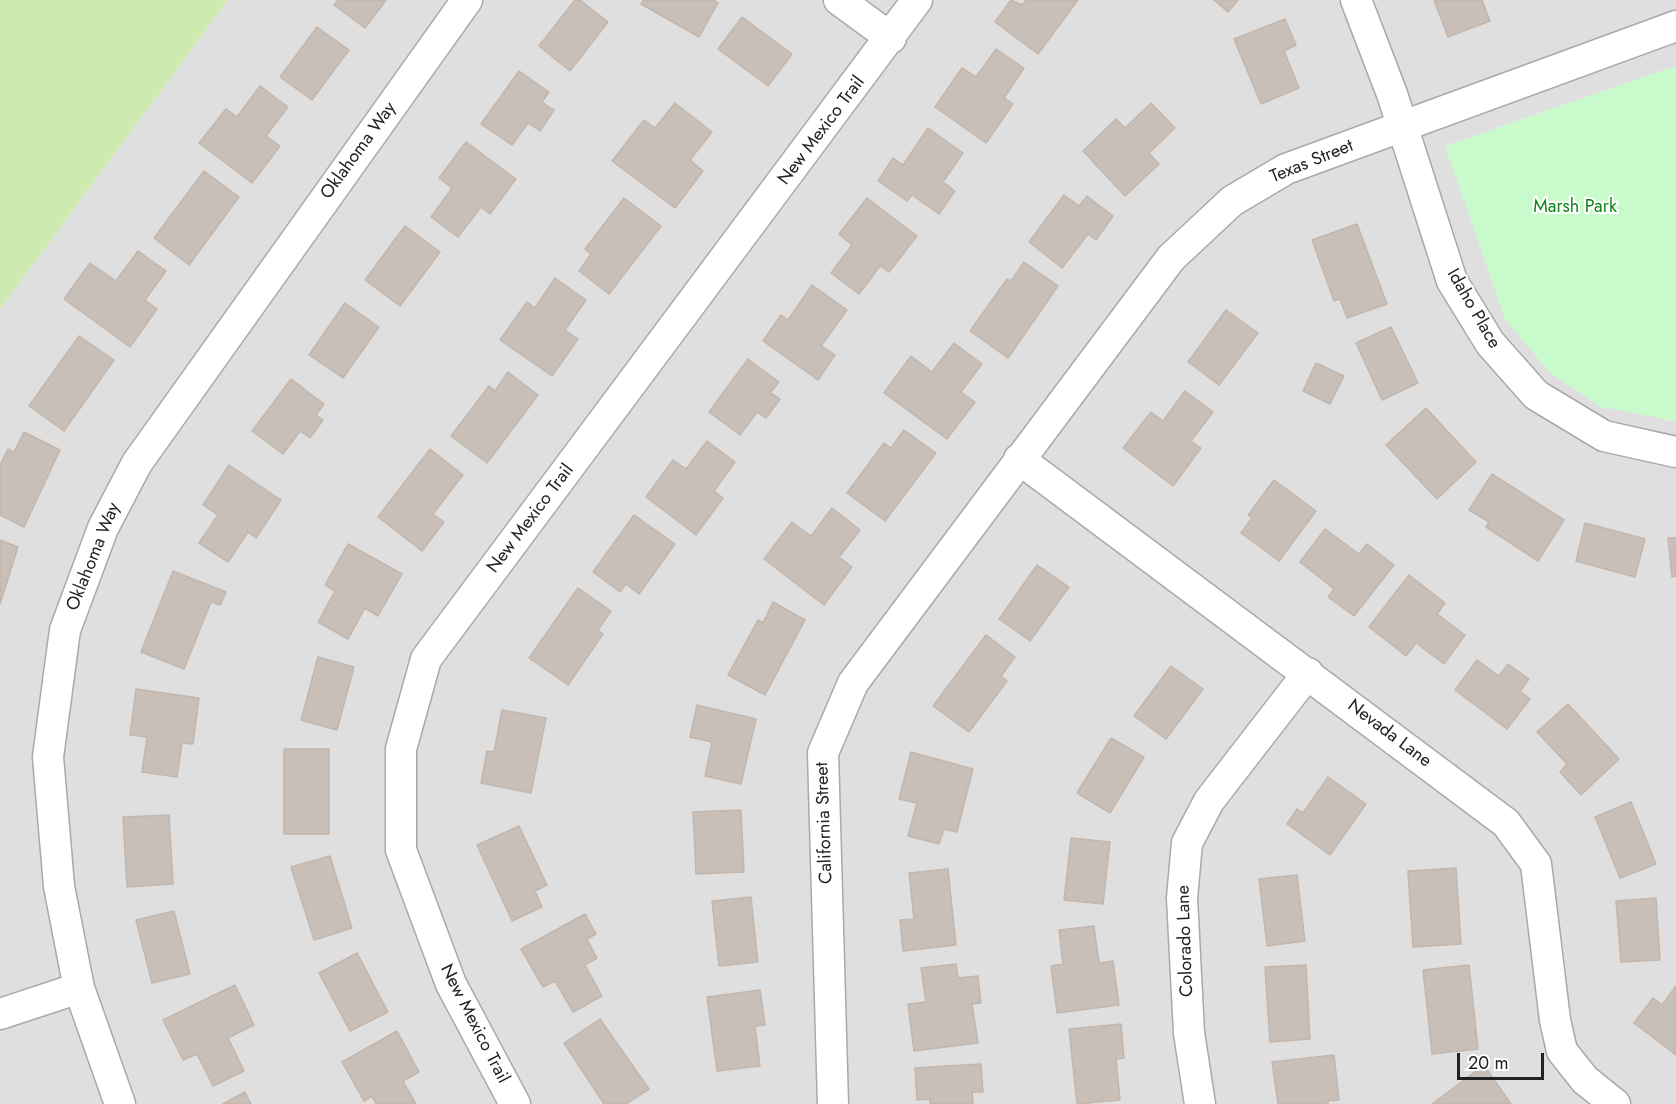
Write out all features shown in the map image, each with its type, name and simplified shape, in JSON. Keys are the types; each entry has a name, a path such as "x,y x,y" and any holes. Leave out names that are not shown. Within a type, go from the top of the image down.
{"street":[{"name":"Oklahoma Way","path":"120,1104 79,988 58,886 48,757 65,630 103,528 136,463 467,0"},
{"path":"839,0 891,38"},
{"name":"New Mexico Trail","path":"515,1104 451,984 402,850 400,749 426,659 891,38 917,0"},
{"name":"Idaho Place","path":"1356,0 1403,127 1452,280 1490,343 1536,395 1604,436 1676,452"},
{"name":"Texas Street","path":"1019,459 1171,258 1232,201 1286,168 1676,26"},
{"name":"Nevada Lane","path":"1019,459 1506,823 1536,864 1555,1020 1562,1051 1585,1080 1615,1104"},
{"name":"California Street","path":"833,1104 823,753 853,683 1019,459"},
{"name":"Colorado Lane","path":"1200,1104 1189,1033 1182,898 1187,843 1209,801 1308,673"},
{"path":"0,1014 79,988"}],"shaded area":[{"path":"228,0 1676,0 1676,66 1445,146 1664,420 1676,421 1676,1104 0,1104 0,309"}],"green space":[{"path":"0,0 228,0 0,309"},
{"name":"Marsh Park","path":"1676,66 1676,421 1601,407 1549,372 1505,319 1445,146"}],"building":[{"path":"338,0 386,0 365,28 334,5"},
{"path":"575,0 580,0 608,22 570,71 539,46"},
{"path":"644,0 713,0 718,3 699,37 641,4"},
{"path":"1011,0 1022,5 1026,0 1078,0 1038,54 995,22"},
{"path":"1214,0 1238,0 1228,12"},
{"path":"1434,0 1482,0 1490,21 1448,37"},
{"path":"742,17 792,54 768,86 718,49"},
{"path":"1285,19 1296,45 1284,51 1299,88 1261,104 1234,39"},
{"path":"317,27 349,50 312,100 280,77"},
{"path":"996,49 1024,68 1004,98 1013,104 986,143 935,107 962,68 976,77"},
{"path":"519,71 549,92 542,102 554,110 540,131 528,123 512,145 481,124"},
{"path":"260,86 288,107 266,136 280,146 252,183 199,143 226,109 237,117"},
{"path":"675,103 712,132 690,160 703,171 675,208 612,161 644,120 655,128"},
{"path":"1151,103 1175,128 1149,153 1159,164 1125,196 1083,151 1116,119 1125,128"},
{"path":"928,128 963,153 943,182 955,191 939,214 912,195 907,201 878,181 893,158 903,165"},
{"path":"466,142 516,179 490,214 481,207 458,237 431,217 452,188 439,178"},
{"path":"204,171 239,197 189,265 154,238"},
{"path":"1064,195 1079,206 1087,196 1113,216 1096,240 1088,234 1062,268 1029,242"},
{"path":"624,198 661,226 609,294 579,271 591,254 585,249"},
{"path":"867,198 917,236 889,272 880,266 859,294 831,273 852,245 839,234"},
{"path":"1357,224 1387,304 1347,318 1340,299 1334,301 1312,240"},
{"path":"405,226 440,252 400,306 365,280"},
{"path":"138,251 166,271 145,300 157,309 130,347 64,299 90,263 116,281"},
{"path":"1024,262 1058,286 1008,358 970,331 1007,279 1011,281"},
{"path":"555,278 586,300 565,330 578,339 552,376 500,340 527,302 535,308"},
{"path":"812,285 847,310 821,346 835,355 818,380 763,341 781,315 788,320"},
{"path":"345,303 379,327 343,378 309,355"},
{"path":"1226,310 1258,333 1219,385 1188,362"},
{"path":"1391,327 1418,383 1382,400 1356,343"},
{"path":"79,336 114,360 64,431 29,406"},
{"path":"954,343 982,364 961,392 975,402 947,439 884,393 911,356 932,372"},
{"path":"748,359 779,382 770,393 780,399 766,418 757,412 740,435 709,412"},
{"path":"1316,363 1344,376 1330,404 1303,391"},
{"path":"508,372 538,395 487,463 451,436 489,386 495,391"},
{"path":"291,379 324,404 316,415 323,420 310,438 300,431 283,454 252,431"},
{"path":"1185,391 1213,412 1191,441 1201,448 1173,486 1123,448 1151,412 1163,421"},
{"path":"1426,408 1476,462 1437,499 1386,445"},
{"path":"904,430 936,453 885,521 847,493 884,443 891,448"},
{"path":"24,432 60,450 24,527 0,515 0,465 8,449 14,452"},
{"path":"707,441 735,462 714,491 723,498 696,535 646,497 673,460 686,469"},
{"path":"430,449 463,475 433,514 444,522 422,551 378,517"},
{"path":"229,465 281,500 256,538 248,532 228,562 199,543 218,515 203,505"},
{"path":"1492,474 1564,520 1538,561 1486,527 1489,522 1469,510"},
{"path":"1274,480 1316,511 1279,561 1241,533 1252,518 1248,515"},
{"path":"832,508 860,530 839,557 852,567 824,605 764,559 792,522 811,536"},
{"path":"634,515 675,544 639,594 626,584 620,592 593,572"},
{"path":"1585,523 1645,539 1635,577 1576,561"},
{"path":"1325,529 1359,554 1367,544 1394,565 1354,616 1328,597 1334,589 1300,562"},
{"path":"1668,538 1676,538 1676,576 1672,577"},
{"path":"0,540 18,547 0,604"},
{"path":"348,544 402,574 378,616 365,608 348,639 318,622 335,591 325,585"},
{"path":"1037,565 1069,587 1030,641 999,619"},
{"path":"173,571 226,592 220,605 211,602 184,669 141,652"},
{"path":"1409,575 1445,603 1437,614 1465,635 1444,664 1416,643 1406,656 1369,627"},
{"path":"578,588 611,611 598,630 603,634 568,685 529,658"},
{"path":"773,602 805,620 765,695 728,675 758,620 763,623"},
{"path":"986,635 1015,657 1001,676 1007,681 969,732 933,706"},
{"path":"318,657 354,667 337,730 301,720"},
{"path":"1477,660 1499,676 1508,664 1529,679 1520,691 1530,699 1507,729 1455,690"},
{"path":"1171,666 1203,689 1166,739 1134,716"},
{"path":"136,689 199,698 193,744 182,743 177,777 142,772 147,737 130,735"},
{"path":"1568,704 1619,759 1581,795 1560,772 1567,764 1537,732"},
{"path":"697,705 756,719 741,784 705,776 712,742 690,737"},
{"path":"502,710 546,718 531,793 481,783 487,751 494,752"},
{"path":"1111,738 1144,757 1110,813 1077,793"},
{"path":"284,749 329,749 329,834 284,834"},
{"path":"911,752 973,769 957,832 944,829 939,844 908,836 917,803 899,799"},
{"path":"1328,777 1366,804 1330,855 1287,824 1297,809 1303,813"},
{"path":"1631,802 1656,864 1620,878 1595,817"},
{"path":"741,810 744,872 696,874 693,812"},
{"path":"169,815 173,884 127,887 123,817"},
{"path":"519,826 547,885 535,891 542,907 512,921 477,845"},
{"path":"1071,838 1110,842 1103,904 1064,900"},
{"path":"330,856 352,928 314,940 291,867"},
{"path":"1456,868 1461,944 1413,947 1408,871"},
{"path":"948,869 956,945 903,951 900,920 914,919 909,873"},
{"path":"1297,875 1305,941 1267,946 1259,879"},
{"path":"751,897 758,962 719,966 712,901"},
{"path":"1656,898 1660,960 1621,962 1616,901"},
{"path":"174,911 190,974 152,983 136,920"},
{"path":"585,914 596,934 587,939 597,958 585,965 602,996 573,1012 555,981 543,987 521,949"},
{"path":"1094,926 1099,963 1113,961 1119,1005 1057,1013 1051,966 1063,964 1059,930"},
{"path":"357,953 388,1012 350,1031 319,973"},
{"path":"956,964 958,978 978,976 981,1003 972,1004 978,1043 914,1051 908,1004 926,1002 921,968"},
{"path":"1306,965 1310,1039 1270,1042 1265,967"},
{"path":"1469,965 1478,1049 1432,1054 1423,970"},
{"path":"235,985 254,1025 228,1038 244,1071 213,1086 197,1054 183,1060 163,1020"},
{"path":"1676,986 1676,1055 1634,1023 1653,998 1662,1005"},
{"path":"760,990 765,1025 755,1026 760,1066 717,1071 707,997"},
{"path":"600,1019 649,1089 626,1104 604,1104 564,1043"},
{"path":"1121,1024 1124,1058 1116,1059 1120,1100 1077,1104 1069,1029"},
{"path":"397,1031 419,1072 403,1081 416,1104 376,1104 372,1096 364,1101 342,1062"},
{"path":"1334,1055 1339,1100 1328,1101 1328,1104 1278,1104 1272,1062"},
{"path":"981,1064 983,1092 972,1092 973,1104 930,1104 930,1099 917,1100 915,1068"},
{"path":"1484,1065 1511,1104 1432,1104"},
{"path":"245,1092 251,1104 223,1104"}]}
